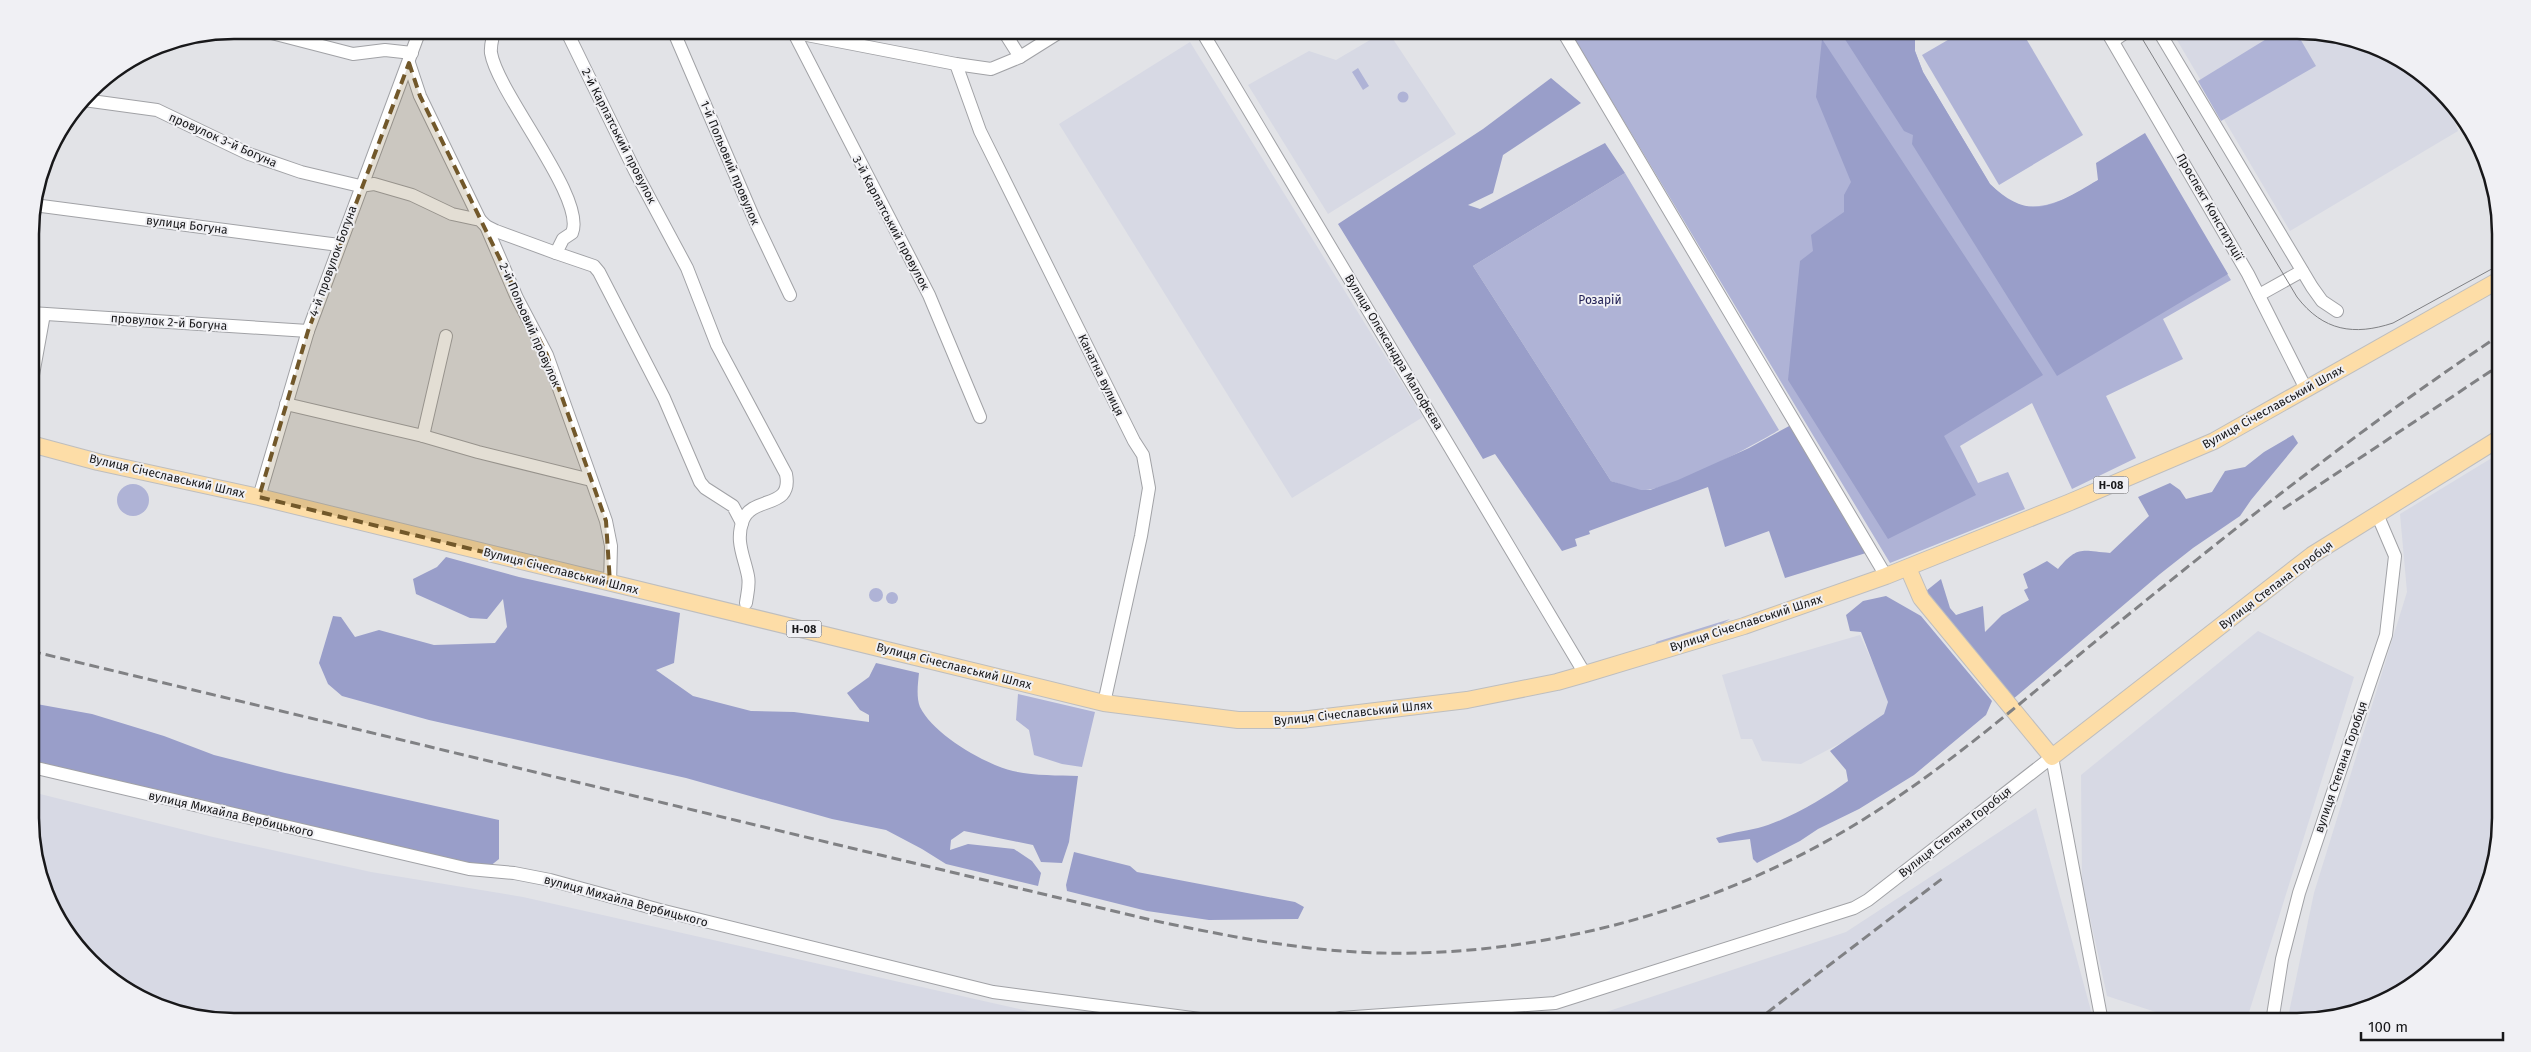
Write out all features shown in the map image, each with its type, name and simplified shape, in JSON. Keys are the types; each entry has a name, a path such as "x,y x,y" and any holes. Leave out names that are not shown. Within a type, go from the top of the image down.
{"main road":[{"name":"Вулиця Січеславський Шлях","path":"39,446 98,462 259,497 1104,703 1238,720 1301,720 1467,700 1585,674 1744,626 1908,568 2214,440 2492,284"},
{"name":"Вулиця Степана Горобця","path":"2052,757 2312,555 2492,443"},
{"path":"1908,568 1921,598 2052,757"}],"street":[{"path":"295,39 353,54 385,50 410,58"},
{"name":"4-й провулок Богуна","path":"259,497 308,331 360,186 417,39"},
{"path":"492,39 492,58 530,132 557,177 574,218 572,233 562,239 556,253"},
{"name":"2-й Карпатський провулок","path":"570,39 635,171 687,268 718,345 786,474 788,484 785,492 778,498 756,506 749,512 742,523"},
{"name":"1-й Польовий провулок","path":"677,39 754,221 790,295"},
{"name":"3-й Карпатський провулок","path":"803,39 805,55 930,295 980,417"},
{"path":"805,55 825,39 991,69 1020,57 1049,39"},
{"path":"1009,39 1020,57"},
{"name":"Вулиця Олександра Малофєєва","path":"1206,39 1585,674"},
{"path":"1567,39 1886,576"},
{"path":"2163,39 2302,271 2322,301 2337,312"},
{"name":"Проспект Конституції","path":"2113,41 2259,295 2306,389"},
{"name":"2-й Польовий провулок","path":"410,58 420,96 547,356 606,521 611,546 610,583"},
{"name":"Канатна вулиця","path":"956,64 980,131 1134,441 1143,455 1149,488 1141,536 1104,703"},
{"name":"провулок 3-й Богуна","path":"91,101 157,110 249,154 301,172 360,186 374,184 412,195 452,214 483,223 556,253 594,266 599,272 664,398 700,482 733,506 742,523"},
{"name":"вулиця Богуна","path":"40,206 339,245"},
{"path":"2259,295 2302,271"},
{"name":"провулок 2-й Богуна","path":"39,314 308,331"},
{"path":"39,342 44,314"},
{"path":"423,436 446,336"},
{"path":"286,404 423,436 478,452 591,480"},
{"name":"вулиця Степана Горобця","path":"2273,1013 2282,959 2299,893 2386,635 2395,556 2377,514"},
{"path":"742,523 739,545 748,578 746,603"},
{"path":"2052,757 2100,1013"},
{"name":"Вулиця Степана Горобця","path":"1412,1013 1555,1003 1597,992 1854,908 1868,900 2052,757"},
{"name":"вулиця Михайла Вербицького","path":"39,769 469,869 514,873 550,880 660,910 993,992 1154,1013"}],"highlighted area":[{"path":"409,63 420,96 547,355 606,521 610,583 259,497 308,331"}],"shaded area":[{"path":"1372,39 1393,39 1456,134 1328,214 1248,85 1309,51 1336,60"},
{"path":"1822,39 2043,375 1944,436 1976,495 1888,539 1788,380 1800,261 1813,251 1811,235 1844,212 1844,195 1851,182 1816,97"},
{"path":"1845,39 1915,39 1915,51 1923,72 1990,184 2018,204 2031,207 2044,206 2083,189 2098,180 2096,163 2145,133 2228,274 2057,376 1912,144 1913,135 1904,131"},
{"path":"2176,39 2310,39 2348,45 2384,59 2406,72 2426,87 2453,117 2458,131 2290,231"},
{"path":"1190,42 1423,417 1292,498 1059,124"},
{"path":"1551,78 1581,103 1503,155 1493,193 1468,205 1480,209 1605,143 1625,173 1473,266 1611,481 1641,490 1650,490 1678,480 1749,448 1791,425 1866,553 1785,578 1769,531 1725,547 1708,487 1589,531 1590,534 1575,539 1577,546 1562,551 1495,454 1483,459 1338,224 1483,129"},
{"path":"2293,435 2298,443 2240,516 2193,548 2160,574 2012,700 1928,600 1926,591 1941,579 1950,608 1956,615 1983,606 1985,632 2002,615 2029,600 2024,590 2028,588 2023,574 2047,561 2058,569 2071,556 2081,551 2110,553 2149,516 2138,497 2170,483 2180,490 2186,499 2212,492 2225,471 2245,467 2264,452"},
{"path":"2492,458 2492,831 2489,856 2482,881 2466,916 2444,947 2416,973 2384,993 2348,1007 2323,1012 2289,1013 2314,893 2407,592 2400,514"},
{"path":"446,557 519,577 680,613 674,663 656,670 693,696 751,711 794,712 869,722 869,715 860,710 847,693 869,677 876,663 919,673 918,694 920,707 936,727 960,746 988,762 1013,771 1037,775 1078,776 1069,842 1062,863 1041,862 1033,845 964,831 951,840 950,850 968,844 1014,849 1032,861 1041,873 1038,886 946,864 886,830 832,819 686,778 429,720 342,696 328,684 319,663 333,616 341,617 355,637 379,630 434,645 495,643 507,627 503,599 487,619 470,618 416,594 413,579 437,567"},
{"path":"1886,596 1921,616 1992,701 1986,715 1914,775 1859,809 1818,829 1800,841 1757,863 1753,859 1750,839 1719,843 1716,838 1769,825 1793,815 1848,781 1846,770 1830,751 1884,714 1888,702 1861,632 1850,631 1846,615 1863,601"},
{"path":"2258,631 2354,677 2249,1013 2159,1013 2107,996 2082,881 2081,775"},
{"path":"1860,635 1896,714 1801,764 1762,761 1752,739 1741,739 1722,675"},
{"path":"39,704 92,714 164,736 214,755 285,773 499,820 499,859 489,867 39,766"},
{"path":"39,794 213,837 371,872 523,897 1037,1013 221,1013 196,1010 171,1003 136,987 105,965 79,937 59,905 45,869 40,844"},
{"path":"2036,808 2092,1013 1603,1013 1846,932"},
{"path":"1074,852 1130,866 1137,872 1295,902 1304,907 1298,919 1209,920 1147,911 1067,891 1066,885"}],"green space":[{"path":"1574,39 1915,39 1915,51 1923,72 1990,184 2002,195 2010,201 2025,206 2040,206 2056,202 2089,186 2147,145 2231,280 2163,319 2183,359 2106,396 2136,458 2072,489 2032,403 1960,446 1978,483 2008,472 2025,509 1890,563"},
{"path":"1950,39 2026,39 2083,135 1999,185 1922,55"},
{"path":"2266,39 2300,39 2316,66 2221,121 2198,81"},
{"path":"1358,68 1369,86 1363,90 1352,72"},
{"path":"1403,91 1409,97 1403,103 1397,97"},
{"name":"Розарій","path":"1625,173 1779,430 1710,467 1669,484 1640,490 1611,481 1473,266"},
{"path":"133,484 139,485 144,489 148,494 148,506 144,511 139,515 133,516 127,515 122,511 118,506 117,500 118,494 122,489 127,485"},
{"path":"876,588 881,590 883,595 881,600 876,602 871,600 869,595 871,590"},
{"path":"890,592 894,592 898,598 894,604 890,604 886,600 886,596"},
{"path":"1730,619 1722,624 1657,644 1656,642"},
{"path":"1018,694 1095,712 1082,767 1062,764 1034,755 1029,730 1016,720"}],"tram line":[{"path":"2142,39 2297,297 2317,317 2340,328 2365,329 2379,327 2393,323 2492,269"}],"railway":[{"path":"39,653 1151,920 1208,932 1293,946 1351,952 1444,952 1508,946 1573,935 1636,919 1699,899 1759,875 1817,846 1872,814 1969,745 2092,644 2308,472 2403,402 2492,340"},
{"path":"2283,509 2492,370"},
{"path":"1767,1013 1943,878"}]}
